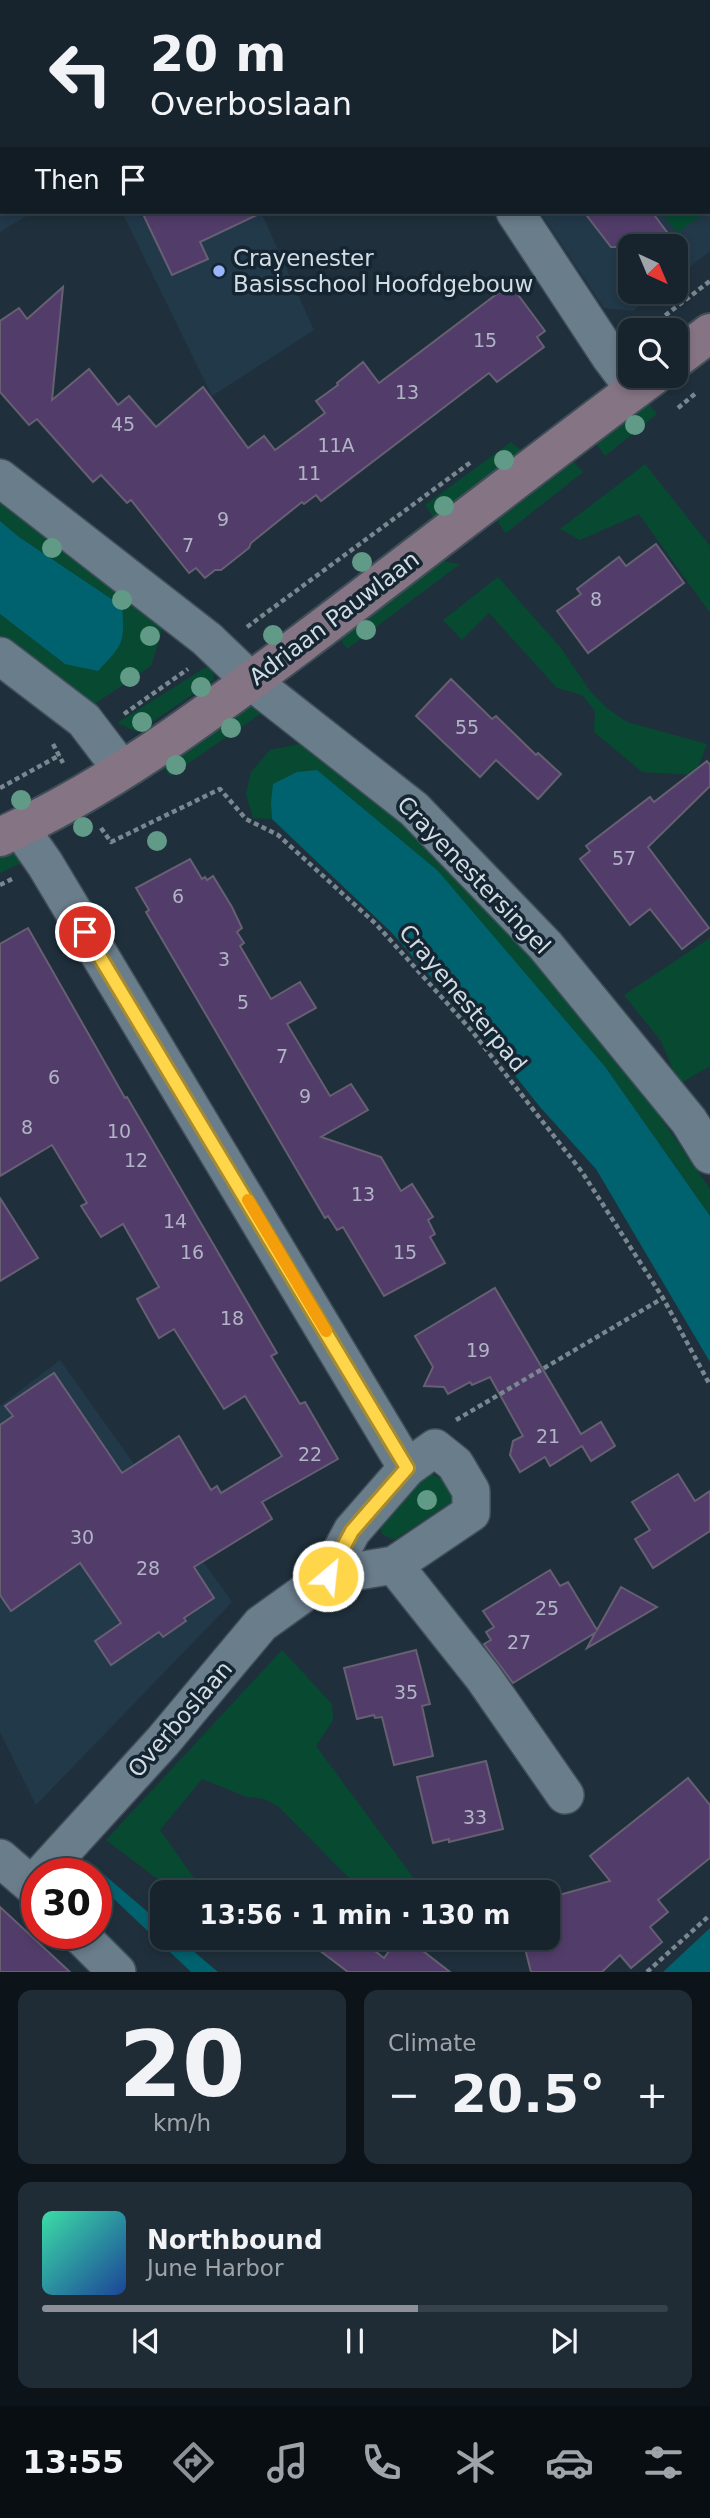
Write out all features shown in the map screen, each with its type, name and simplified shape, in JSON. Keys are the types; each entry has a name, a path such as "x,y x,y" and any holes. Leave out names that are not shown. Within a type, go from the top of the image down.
{"street":[{"path":"516,214 611,358 618,363"},
{"path":"688,350 710,333"},
{"name":"Adriaan Pauwlaan","path":"10,833 122,770 251,681 637,388"},
{"name":"Crayenestersingel","path":"0,478 217,648 251,681 414,809 545,945 689,1121 710,1155"},
{"path":"0,656 84,720 122,770"},
{"name":"Overboslaan","path":"10,833 45,864 236,1179 421,1458 455,1464 471,1492 471,1513 394,1565 328,1576 261,1624 163,1741 58,1858"},
{"name":"Overboslaan","path":"328,1576 352,1531 421,1458"},
{"path":"394,1565 483,1677 565,1795"},
{"path":"0,1858 21,1872"},
{"path":"94,1949 117,1972"}],"path":[{"path":"662,318 710,281"},
{"name":"Adriaan Pauwlaan","path":"0,789 94,735 478,457"},
{"name":"Crayenesterpad","path":"102,829 110,842 220,789 246,819 278,835 376,924 471,1030 582,1172 663,1298 710,1385"},
{"path":"421,1458 453,1422 663,1298"},
{"path":"648,1972 710,1915"}],"shaded area":[{"path":"0,214 30,214 0,232"},
{"name":"Crayenester Basisschool Hoofdgebouw","path":"123,214 262,214 314,330 212,396"},
{"path":"541,214 710,214 710,251 688,268 688,234 618,234 618,304 642,304 633,311 604,308"},
{"path":"60,1360 232,1602 36,1805 0,1732 0,1406"}],"green space":[{"path":"663,214 703,214 677,233"},
{"path":"648,403 657,414 605,456 595,442"},
{"path":"511,442 522,451 434,518 425,505"},
{"path":"573,461 583,472 506,533 497,521"},
{"path":"645,464 710,546 710,613 639,514 580,540 560,529"},
{"path":"0,497 164,624 151,666 93,705 75,695 0,637 0,614 65,664 122,606 19,537 0,521"},
{"path":"440,561 460,564 347,649 338,636"},
{"path":"498,577 561,648 590,691 608,709 627,722 707,744 695,775 642,772 594,732 595,711 582,695 557,688 489,613 462,640 443,620"},
{"path":"211,664 214,680 137,732 117,723"},
{"path":"251,703 266,710 170,776 161,764"},
{"path":"300,744 327,757 413,830 565,992 651,1104 710,1189 710,1216 606,1068 271,803 272,819 253,818 246,794 251,772 270,750"},
{"path":"9,851 26,854 30,859 0,873 0,856"},
{"path":"710,938 710,1066 679,1084 661,1041 624,995"},
{"path":"430,1473 447,1482 453,1501 394,1540 382,1534 380,1523"},
{"path":"282,1650 332,1704 333,1720 316,1746 415,1880 351,1880 279,1807 264,1799 247,1797 202,1779 160,1830 195,1880 159,1880 106,1840"}],"water":[{"path":"0,521 19,537 122,606 123,628 120,643 98,671 65,664 0,614"},
{"path":"317,770 438,871 606,1068 710,1216 710,1362 596,1169 391,932 272,819 273,784 297,772"},
{"path":"112,1881 150,1914 150,1933 112,1897"},
{"path":"710,1928 710,1972 663,1972"},
{"path":"168,1950 192,1950 218,1972 191,1972"}],"building":[{"path":"143,214 259,214 200,242 208,259 172,275"},
{"path":"586,214 653,214 668,234 618,234 618,247 611,247"},
{"path":"510,284 545,331 537,337 544,347 497,382 489,373 321,501 316,495 304,504 302,502 221,570 215,570 205,578 196,568 189,573 131,500 127,503 101,475 93,482 37,419 29,425 0,392 0,321 19,308 27,319 63,287 52,400 89,369 118,405 129,396 156,427 203,387 248,448 264,436 275,450 325,413 316,401 363,362 379,383"},
{"path":"656,544 684,583 588,653 557,611 581,594 577,589 619,557 626,566"},
{"path":"451,679 492,719 496,716 536,755 538,753 561,774 538,799 496,760 480,777 416,716"},
{"path":"707,761 710,765 710,786 648,847 709,928 682,949 650,909 630,925 580,859 590,851 586,846 650,797 654,802"},
{"path":"190,859 202,879 205,877 207,880 213,876 232,907 242,928 237,932 244,943 240,946 271,999 300,982 316,1008 287,1024 330,1096 351,1084 368,1110 321,1137 381,1157 401,1191 412,1184 433,1217 428,1220 435,1234 430,1237 445,1263 384,1296 343,1227 337,1230 328,1216 325,1218 146,912 149,910 136,888"},
{"path":"28,928 125,1098 127,1097 277,1353 271,1356 300,1404 305,1402 338,1459 262,1502 272,1519 194,1567 214,1598 184,1618 186,1621 163,1637 159,1632 111,1665 95,1641 121,1623 80,1563 11,1611 0,1595 0,1425 13,1416 5,1406 54,1373 122,1473 179,1436 211,1490 217,1486 221,1493 282,1456 245,1396 224,1409 174,1329 159,1338 137,1299 159,1287 123,1224 101,1237 81,1206 87,1203 52,1145 0,1176 0,944"},
{"path":"0,1198 38,1258 0,1281"},
{"path":"495,1288 581,1434 601,1422 615,1446 591,1461 582,1446 550,1466 545,1457 520,1472 510,1455 513,1441 523,1436 490,1377 472,1385 470,1382 448,1394 444,1387 424,1386 433,1367 415,1336"},
{"path":"678,1474 695,1501 710,1491 710,1531 653,1568 635,1539 650,1530 632,1502"},
{"path":"550,1570 560,1586 568,1582 597,1630 621,1587 657,1607 587,1648 595,1633 513,1683 484,1644 491,1640 486,1632 494,1627 483,1611"},
{"path":"416,1650 430,1704 422,1706 433,1756 394,1765 382,1717 375,1718 374,1715 357,1719 344,1668"},
{"path":"486,1761 503,1829 449,1842 449,1839 433,1843 417,1777"},
{"path":"688,1778 710,1805 710,1858 658,1900 668,1912 650,1927 662,1942 631,1968 620,1955 602,1972 531,1972 525,1950 560,1950 560,1895 610,1881 590,1856"},
{"path":"0,1907 21,1926 21,1949 45,1949 70,1972 0,1972"},
{"path":"319,1950 374,1950 384,1958 390,1950 422,1950 450,1972 348,1972"}],"slow traffic":[{"path":"248,1200 326,1331"}],"place":[{"name":"Crayenester Basisschool Hoofdgebouw","path":"219,271"}],"route":[{"path":"85,932 236,1179 407,1468 352,1531 328,1576"}]}
